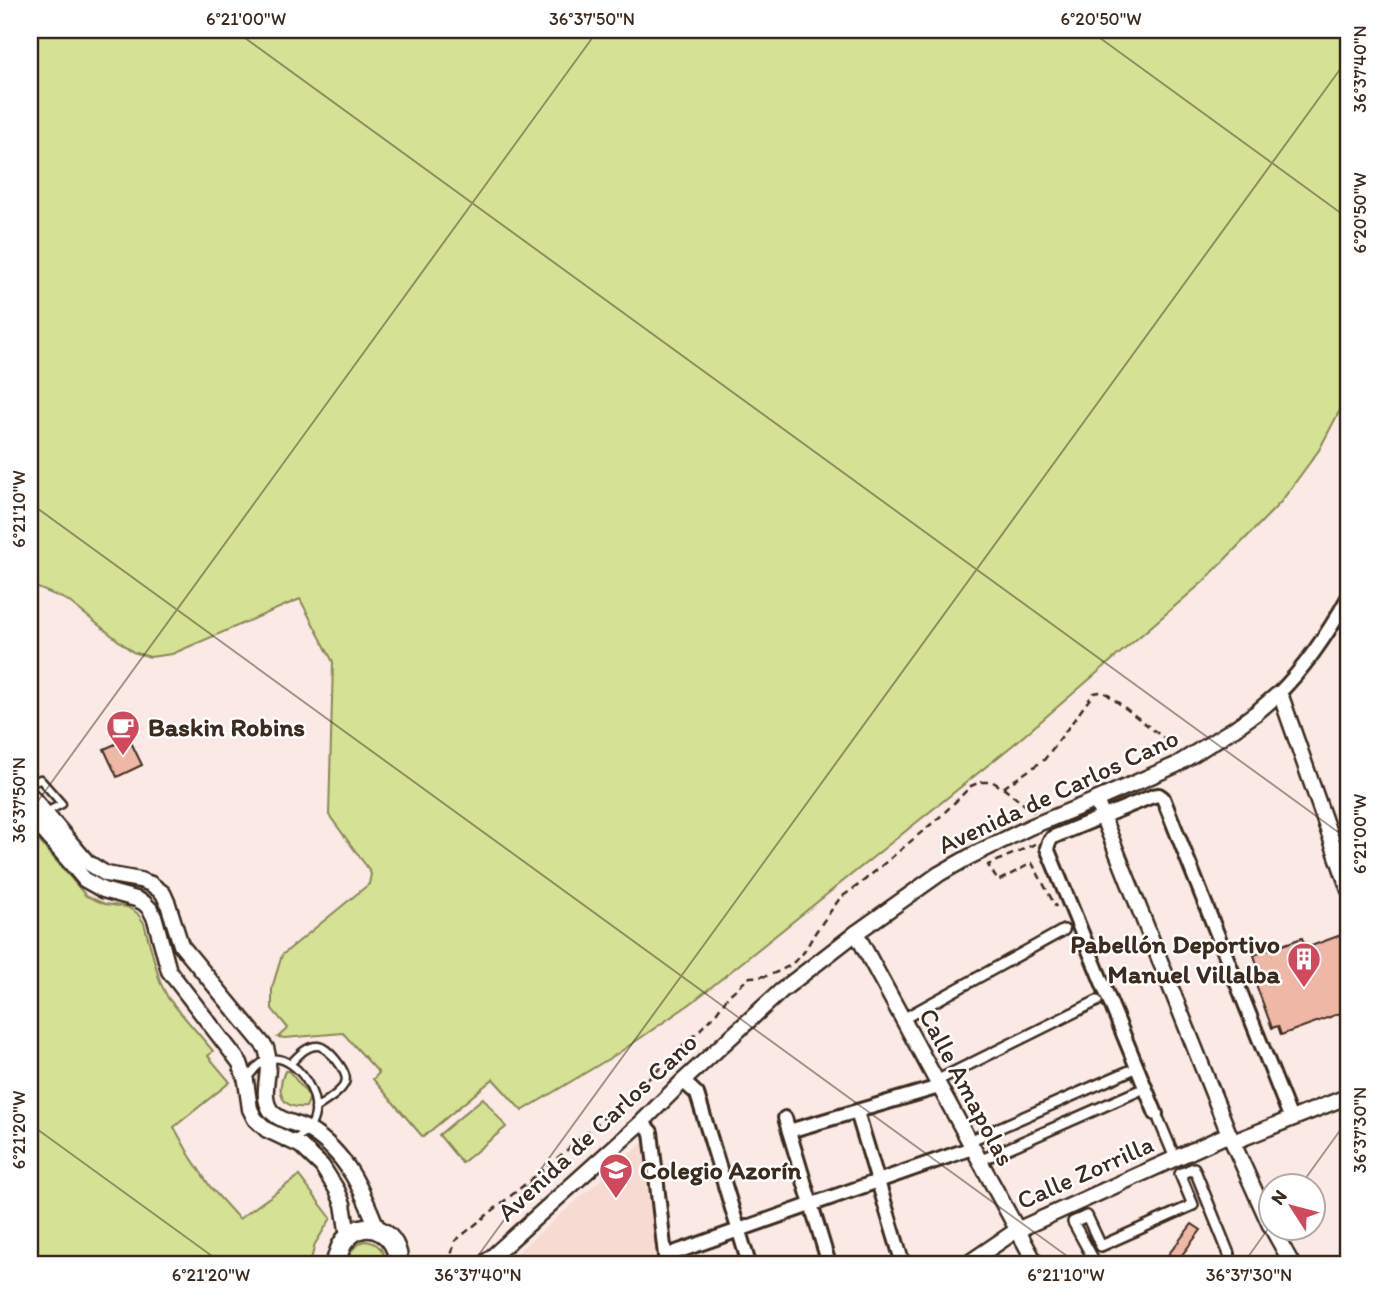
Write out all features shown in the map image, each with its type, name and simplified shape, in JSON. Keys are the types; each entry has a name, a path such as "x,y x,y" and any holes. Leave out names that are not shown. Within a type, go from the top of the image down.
{"main road":[{"path":"337,1262 339,1250 348,1236 362,1229 378,1230 391,1239 402,1261"}],"street":[{"name":"Avenida de Carlos Cano","path":"484,1264 642,1122 781,991 856,933 939,874 969,857 1030,827 1185,760 1256,713 1277,695 1309,660 1349,596"},
{"path":"1277,695 1282,699 1349,890"},
{"path":"30,795 35,814 85,880 103,890 136,899 150,909 169,971 240,1063 250,1109 255,1119 267,1130 301,1146 312,1155 329,1177 343,1204 348,1236"},
{"name":"Avenida de Carlos Cano","path":"1049,842 1053,837 1153,796 1159,795 1163,798 1291,1119"},
{"path":"1096,800 1231,1138 1256,1193"},
{"path":"35,814 97,870 140,880 163,893 181,945 266,1048 267,1102 272,1113 308,1129 344,1160 358,1183 378,1230"},
{"path":"1049,842 1047,848 1158,1117 1178,1157 1188,1170 1226,1263"},
{"path":"903,1020 1065,930"},
{"name":"Calle Amapolas","path":"856,933 1036,1264"},
{"path":"789,1131 857,1112 938,1084 1097,1001"},
{"path":"974,1150 1129,1071"},
{"path":"683,1081 697,1094 749,1264"},
{"path":"642,1122 651,1132 664,1261 738,1229 974,1150 1138,1091"},
{"name":"Calle Zorrilla","path":"967,1264 1017,1230 1178,1157 1349,1097"},
{"path":"857,1112 903,1264"},
{"path":"785,1118 829,1264"},
{"path":"1096,1264 1073,1222 1087,1216 1101,1246 1193,1205 1180,1174 1194,1168 1226,1263"},
{"path":"1069,1206 1102,1264"},
{"path":"1096,1253 1203,1206"},
{"path":"1280,1242 1292,1264"}],"lane":[{"path":"30,784 40,779 62,804 35,814"},
{"path":"290,1063 306,1049 316,1045 324,1048 343,1069 346,1076 344,1084 315,1109"},
{"path":"246,1081 257,1066 268,1059 290,1063 306,1081 314,1096 315,1117 308,1129 289,1141"}],"path":[{"path":"1003,788 1044,760 1094,693 1107,694 1169,742 1177,752"},
{"path":"446,1264 455,1241 566,1151 655,1073 714,1016 729,995 751,977 767,976 791,965 804,952 840,898 942,815 971,786 980,782 993,782 1038,815"},
{"path":"1049,842 1044,840 988,865 998,881 1032,863 1058,911 1065,930"}],"shaded area":[{"name":"Colegio Azorín","path":"644,1142 649,1143 661,1257 651,1264 504,1264"}],"green space":[{"path":"30,30 1349,30 1349,393 1319,450 1280,503 1203,582 1013,745 690,1004 620,1052 522,1111 493,1079 423,1137 373,1079 379,1073 343,1033 278,1037 288,1028 272,1009 272,988 282,955 369,884 371,874 329,815 333,662 300,599 172,654 150,657 133,652 67,600 30,583"},
{"path":"30,830 86,896 105,904 127,907 137,913 144,923 160,982 168,998 213,1051 208,1056 230,1082 174,1127 211,1188 239,1219 299,1176 331,1218 315,1244 310,1264 30,1264"},
{"path":"285,1071 289,1071 310,1097 306,1107 290,1105 282,1098 281,1086"},
{"path":"483,1098 506,1127 462,1163 439,1135"},
{"path":"365,1241 380,1248 384,1255 384,1264 351,1264 350,1256 353,1250"}],"building":[{"name":"Baskin Robins","path":"129,738 142,765 117,777 104,749"},
{"name":"Pabellón Deportivo Manuel Villalba","path":"1346,933 1349,943 1349,1010 1281,1035 1278,1026 1272,1028 1250,968 1257,965 1254,955 1302,938 1306,948"},
{"path":"1192,1224 1201,1230 1175,1264 1161,1264"}],"place":[{"name":"Baskin Robins","path":"123,757"},
{"name":"Pabellón Deportivo Manuel Villalba","path":"1304,989"},
{"name":"Colegio Azorín","path":"616,1200"}]}
